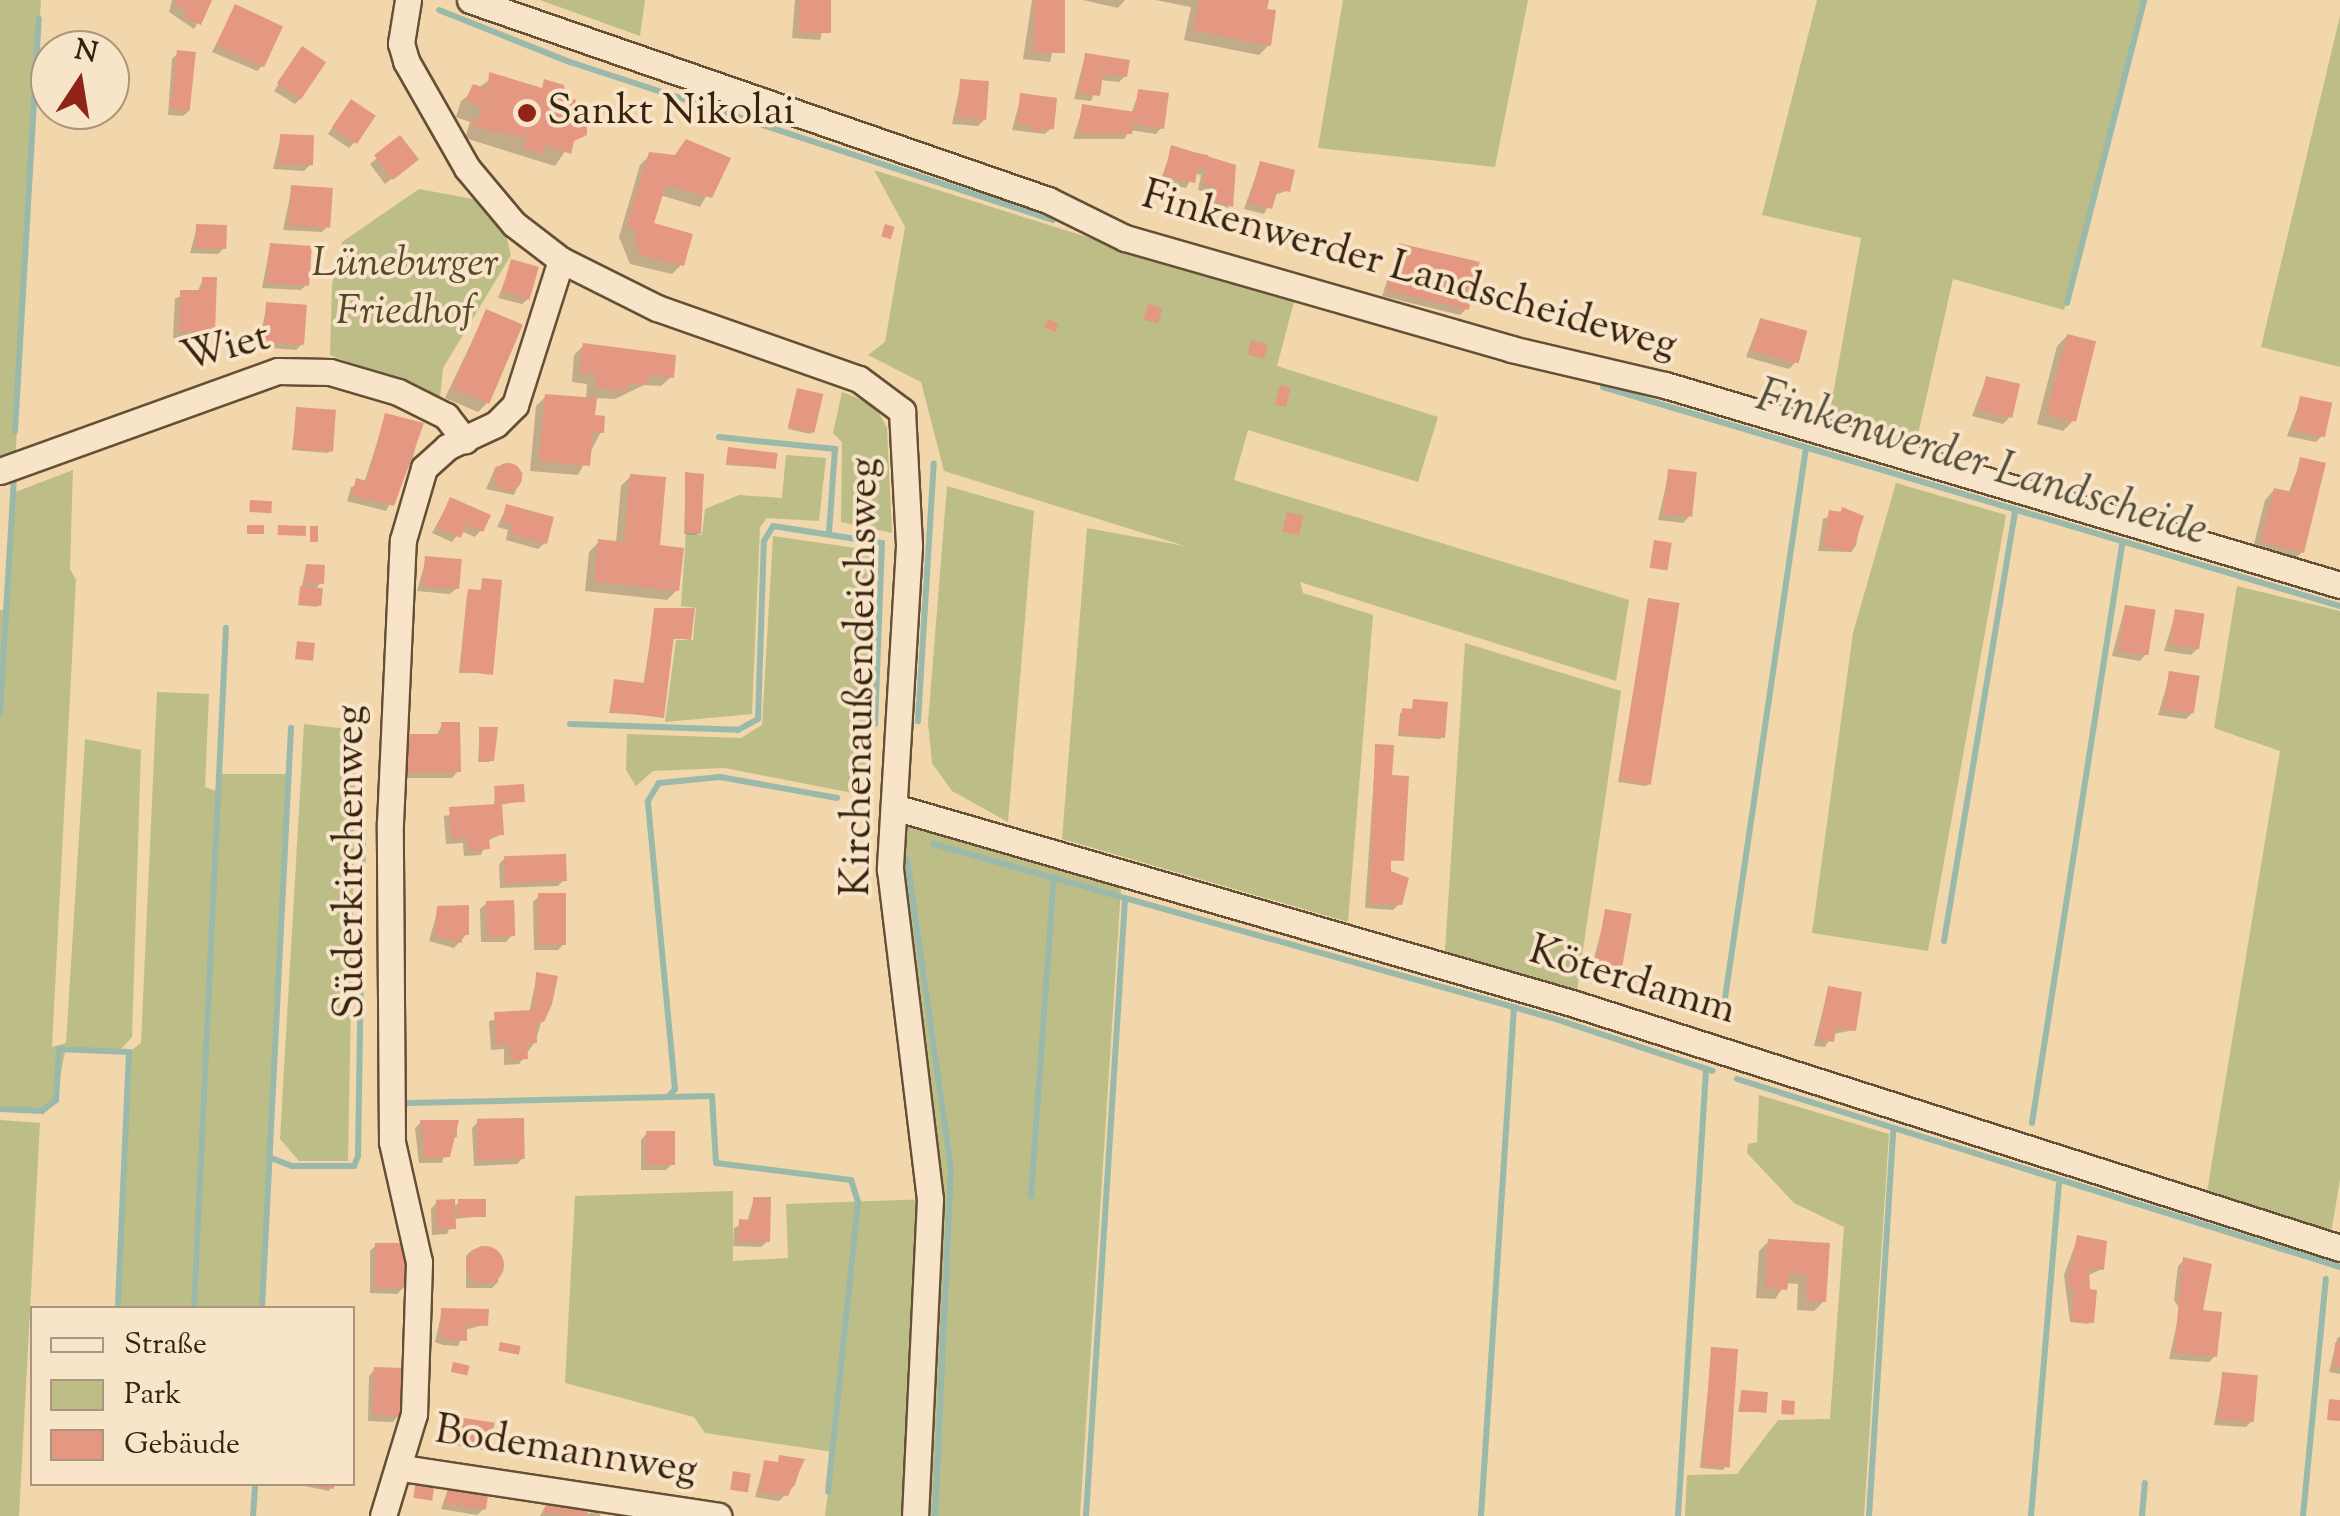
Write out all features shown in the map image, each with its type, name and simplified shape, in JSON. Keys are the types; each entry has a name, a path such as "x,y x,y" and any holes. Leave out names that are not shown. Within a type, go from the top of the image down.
{"street":[{"name":"Kirchenaußendeichsweg","path":"408,0 401,43 406,61 454,148 514,224 561,260 697,326 859,379 902,412 909,546 890,869 930,1199 915,1516"},
{"name":"Finkenwerder Landscheideweg","path":"470,0 1048,200 1126,238 1511,349 1666,385 2340,585"},
{"name":"Süderkirchenweg","path":"382,1516 402,1468 414,1414 419,1262 392,1142 393,662 402,540 414,489 432,458 496,424 514,405 561,260"},
{"name":"Wiet","path":"0,471 278,371 330,372 398,392 446,416 464,440"},
{"name":"Köterdamm","path":"894,807 1575,1004 2340,1248"},
{"name":"Bodemannweg","path":"402,1468 718,1516"}],"green space":[{"path":"0,0 41,0 39,30 30,30 30,130 34,130 15,464 0,471"},
{"path":"540,0 645,0 640,36"},
{"path":"1343,0 1528,0 1495,167 1318,148"},
{"path":"1817,0 2144,0 2064,310 1953,279 1916,443 1829,417 1861,238 1762,215"},
{"path":"2340,16 2340,367 2261,347"},
{"path":"874,170 1294,302 1277,366 1438,417 1418,482 1248,430 1234,480 1629,600 1616,681 1300,582 1303,593 1373,615 1348,922 1062,839 1087,528 1185,546 944,471 921,382 868,355 885,342 905,227"},
{"name":"Lüneburger Friedhof","path":"419,189 473,199 504,228 511,255 443,368 440,399 330,355 332,284 342,242"},
{"path":"842,392 875,405 887,428 892,533 841,522 842,442 833,433"},
{"path":"786,455 826,458 819,521 767,518 760,527 752,714 665,722 676,640 693,640 696,608 681,606 686,533 702,535 705,509 739,495 782,498"},
{"path":"73,470 70,569 76,580 52,1047 66,1043 85,739 141,750 132,1037 119,1051 66,1046 56,1100 42,1111 0,1109 0,610 7,610 13,493"},
{"path":"1896,483 2006,515 1928,951 1812,933 1853,633"},
{"path":"947,486 1034,511 1008,822 952,791 932,763 928,723"},
{"path":"773,536 876,551 868,796 725,768 653,771 636,786 626,770 627,734 741,738 762,725"},
{"path":"2237,586 2340,611 2340,1180 2331,1233 2206,1198 2280,751 2214,728"},
{"path":"1465,643 1621,691 1575,1004 1444,966"},
{"path":"157,692 209,694 205,787 219,792 220,774 289,774 262,1306 118,1306 129,1052 141,1043"},
{"path":"304,724 356,730 348,1161 299,1161 280,1139"},
{"path":"894,807 1122,873 1080,1516 825,1516 833,1452 705,1433 694,1417 565,1383 575,1196 733,1191 733,1261 788,1258 786,1204 930,1199"},
{"path":"1759,1095 1889,1134 1864,1516 1685,1516 1687,1475 1737,1474 1778,1420 1830,1419 1844,1227 1794,1203 1747,1153 1748,1144 1757,1142"},
{"path":"0,1120 40,1123 19,1516 0,1516"}],"building":[{"path":"176,0 212,0 201,25 184,17 187,10 174,5"},
{"path":"799,0 831,0 831,33 799,33"},
{"path":"1034,0 1065,0 1065,53 1034,53"},
{"path":"1199,0 1269,0 1267,9 1276,10 1271,46 1193,30"},
{"path":"235,4 283,26 264,67 216,45"},
{"path":"302,46 326,62 301,100 277,83"},
{"path":"177,50 196,52 190,111 171,109"},
{"path":"1085,53 1130,60 1127,77 1103,74 1100,96 1079,93"},
{"name":"Sankt Nikolai","path":"489,72 542,88 544,79 564,85 565,97 576,100 574,112 587,114 587,135 574,141 571,154 546,145 543,154 523,148 527,138 475,128 470,118 479,120 482,108 465,101 473,84 488,89"},
{"path":"960,79 989,81 986,120 957,118"},
{"path":"1138,89 1169,93 1164,129 1134,124 1132,134 1078,134 1082,104 1135,112"},
{"path":"1020,93 1057,98 1054,129 1030,131 1030,126 1017,124"},
{"path":"351,99 376,116 357,144 332,127"},
{"path":"280,134 314,135 313,165 279,164"},
{"path":"400,135 419,159 393,180 374,155"},
{"path":"686,139 731,158 712,198 666,185 654,223 693,234 684,266 639,255 633,228 627,226 649,152 675,155"},
{"path":"1171,145 1236,165 1233,207 1214,202 1217,188 1203,184 1206,169 1198,167 1195,183 1164,176"},
{"path":"1260,161 1295,170 1290,192 1278,189 1272,209 1248,203"},
{"path":"291,185 333,188 330,228 288,225"},
{"path":"196,224 227,225 226,249 195,248"},
{"path":"885,224 895,227 891,239 881,236"},
{"path":"270,243 312,246 309,286 267,283"},
{"path":"1398,243 1480,262 1469,310 1387,291"},
{"path":"511,259 539,267 530,300 502,292"},
{"path":"202,277 217,277 215,333 179,332 180,290 202,290"},
{"path":"266,302 307,305 304,345 263,342"},
{"path":"1148,304 1162,308 1158,324 1144,319"},
{"path":"486,309 523,325 489,404 452,388"},
{"path":"1760,318 1807,331 1799,364 1751,351"},
{"path":"1048,319 1059,324 1055,332 1044,327"},
{"path":"2067,334 2096,341 2076,422 2047,415"},
{"path":"1251,340 1268,344 1264,358 1248,355"},
{"path":"583,343 676,355 674,378 648,375 647,385 629,383 628,391 595,388 596,374 580,373"},
{"path":"1986,376 2020,384 2012,418 1978,410"},
{"path":"1280,385 1291,388 1285,407 1275,404"},
{"path":"797,388 823,394 814,433 788,427"},
{"path":"545,394 597,398 595,415 605,416 604,433 593,432 590,466 539,461"},
{"path":"2300,396 2332,403 2325,437 2293,430"},
{"path":"296,407 336,410 333,452 293,449"},
{"path":"385,413 424,423 394,506 352,495 356,478 367,481"},
{"path":"728,447 778,453 776,469 726,463"},
{"path":"2300,457 2326,463 2304,553 2261,542 2274,488 2292,492"},
{"path":"508,463 518,467 522,477 518,487 508,491 498,487 494,477 498,467"},
{"path":"1668,469 1697,472 1692,517 1663,514"},
{"path":"685,472 704,474 701,534 685,532"},
{"path":"630,474 666,477 660,545 684,548 679,591 594,582 598,539 624,542"},
{"path":"450,497 491,515 483,532 466,525 461,538 437,527"},
{"path":"250,500 272,501 271,513 249,512"},
{"path":"506,504 554,517 547,544 510,534 513,524 502,521"},
{"path":"1842,507 1864,516 1852,552 1823,546 1829,510 1841,512"},
{"path":"1287,512 1304,516 1299,535 1283,531"},
{"path":"247,525 264,525 264,534 247,534"},
{"path":"278,525 306,526 306,536 278,535"},
{"path":"310,526 318,526 318,542 310,542"},
{"path":"1654,540 1672,543 1667,570 1650,568"},
{"path":"425,556 462,559 459,589 422,586"},
{"path":"306,564 325,565 324,584 305,583"},
{"path":"482,578 502,580 493,675 460,671 468,589 481,590"},
{"path":"300,586 323,588 321,606 298,604"},
{"path":"1648,598 1680,603 1651,785 1619,780"},
{"path":"2125,605 2156,610 2148,655 2118,650"},
{"path":"654,608 695,608 691,640 675,638 675,627 664,718 610,711 614,679 645,683"},
{"path":"2175,609 2205,614 2199,649 2169,645"},
{"path":"297,641 315,643 313,661 295,659"},
{"path":"2169,671 2200,676 2194,713 2163,709"},
{"path":"1413,699 1448,702 1445,738 1399,734 1402,708 1412,709"},
{"path":"441,722 460,722 461,772 407,773 406,734 442,734"},
{"path":"479,727 498,727 494,761 480,761"},
{"path":"1375,744 1394,745 1392,775 1409,776 1404,861 1391,860 1391,871 1409,878 1402,905 1370,903"},
{"path":"524,784 525,802 502,803 504,835 489,836 490,849 469,851 468,838 452,839 449,807 496,804 494,786"},
{"path":"566,854 567,881 505,883 504,856"},
{"path":"538,893 566,893 566,945 538,945"},
{"path":"514,900 515,936 487,937 486,901"},
{"path":"469,905 469,935 462,935 462,943 434,936 437,906"},
{"path":"1605,909 1632,914 1622,969 1595,964"},
{"path":"536,972 558,976 552,1004 544,1022 536,1022 537,1043 527,1043 528,1059 510,1060 509,1044 496,1045 494,1012 534,1010"},
{"path":"1828,986 1862,992 1856,1031 1836,1028 1834,1042 1819,1040"},
{"path":"524,1118 525,1159 478,1160 477,1119"},
{"path":"420,1120 459,1120 450,1157 425,1158"},
{"path":"646,1131 675,1131 675,1165 646,1165"},
{"path":"753,1197 771,1197 770,1242 738,1241 739,1219 752,1220"},
{"path":"455,1199 456,1229 437,1230 436,1200"},
{"path":"458,1199 486,1199 486,1217 458,1217"},
{"path":"2077,1235 2107,1241 2104,1270 2089,1268 2090,1289 2097,1290 2094,1323 2071,1321 2074,1288 2067,1287"},
{"path":"1768,1239 1830,1243 1826,1302 1806,1301 1807,1275 1790,1274 1787,1290 1765,1288"},
{"path":"375,1243 406,1243 406,1288 375,1288"},
{"path":"485,1246 498,1252 504,1265 498,1278 485,1284 472,1278 466,1265 472,1252"},
{"path":"2183,1257 2212,1264 2203,1310 2222,1312 2217,1357 2174,1353"},
{"path":"441,1308 489,1309 488,1326 467,1325 467,1341 450,1340 440,1336"},
{"path":"500,1342 521,1346 519,1355 498,1351"},
{"path":"2335,1343 2340,1343 2340,1367 2334,1367"},
{"path":"1711,1347 1738,1349 1730,1468 1703,1466"},
{"path":"453,1362 470,1366 467,1376 451,1372"},
{"path":"374,1367 403,1368 401,1416 372,1415"},
{"path":"2222,1372 2258,1375 2254,1422 2218,1419"},
{"path":"1741,1390 1768,1392 1766,1413 1740,1411"},
{"path":"2329,1399 2340,1400 2340,1421 2327,1420"},
{"path":"1782,1400 1795,1401 1794,1415 1781,1414"},
{"path":"458,1417 495,1423 491,1445 455,1439"},
{"path":"779,1455 805,1459 788,1496 759,1492 764,1460 778,1462"},
{"path":"733,1471 751,1474 748,1493 730,1490"},
{"path":"416,1481 435,1484 432,1501 413,1498"},
{"path":"448,1485 489,1491 486,1510 445,1504"},
{"path":"547,1498 589,1506 587,1516 544,1514"}],"waterway":[{"path":"2067,303 2144,0"},
{"name":"Finkenwerder Landscheide","path":"439,10 570,62 1053,220"},
{"path":"15,431 39,19"},
{"name":"Finkenwerder Landscheide","path":"1603,387 2340,606"},
{"path":"719,437 835,449 829,532"},
{"path":"1724,1005 1806,448"},
{"path":"918,721 934,463"},
{"path":"0,714 14,478"},
{"path":"1944,941 2015,512"},
{"path":"570,724 738,730 758,719 764,541 773,526 882,543 875,724"},
{"path":"2032,1123 2122,545"},
{"path":"194,1306 226,628"},
{"path":"262,1306 291,728"},
{"path":"669,1096 675,1089 648,801 659,783 720,777 837,798"},
{"path":"271,1158 292,1166 354,1166 358,1156 363,830"},
{"path":"933,844 1552,1018 1713,1071"},
{"path":"907,859 951,1168 935,1516"},
{"path":"1031,1196 1054,879"},
{"path":"1086,1516 1125,899"},
{"path":"1481,1516 1514,1007"},
{"path":"0,1109 42,1111 56,1100 59,1049 129,1052 118,1306"},
{"path":"1678,1516 1706,1069"},
{"path":"1737,1079 2340,1267"},
{"path":"407,1103 712,1096 716,1163 851,1180 858,1202 828,1491"},
{"path":"1869,1516 1893,1130"},
{"path":"2031,1516 2059,1184"},
{"path":"2303,1516 2326,1279"},
{"path":"2142,1516 2145,1483"},
{"path":"253,1516 255,1486"}],"place":[{"name":"Sankt Nikolai","path":"527,113"}]}
